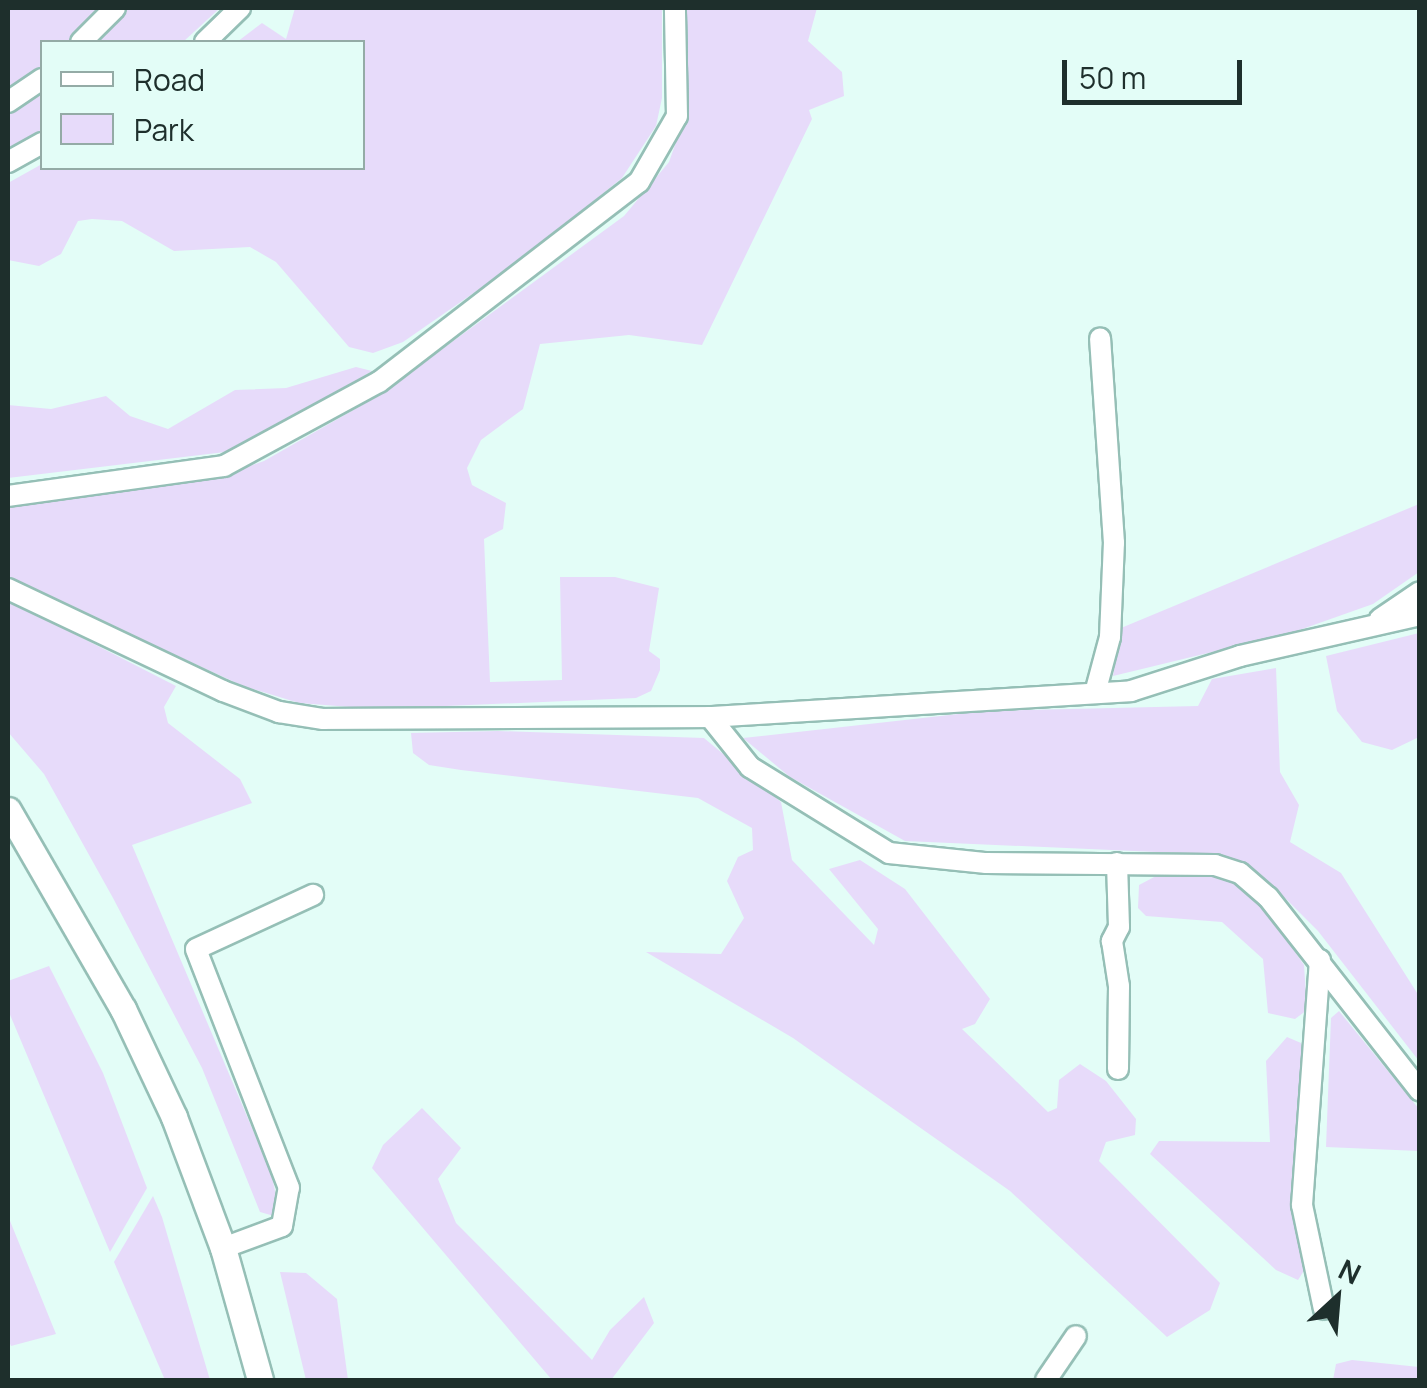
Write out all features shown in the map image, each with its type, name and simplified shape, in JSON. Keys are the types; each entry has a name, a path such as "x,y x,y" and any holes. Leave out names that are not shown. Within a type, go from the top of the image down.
{"street":[{"path":"83,40 115,8"},
{"path":"207,40 240,8"},
{"path":"8,496 224,466 379,382 639,182 677,116 675,8"},
{"path":"8,102 40,79"},
{"path":"8,162 40,143"},
{"path":"1095,693 1110,638 1114,542 1100,338"},
{"path":"8,588 279,712 323,719 710,717 1131,690 1420,615"},
{"path":"1372,625 1420,592"},
{"path":"710,717 750,767 889,853 926,861 1215,866 1240,874 1320,960 1420,1092"},
{"path":"8,810 124,1009 222,1248 260,1380"},
{"path":"1117,863 1119,927 1112,941 1119,986 1118,1069"},
{"path":"222,1248 282,1226 289,1188 196,949 313,895"},
{"path":"1320,960 1302,1205 1324,1310"},
{"path":"1046,1380 1076,1336"}],"green space":[{"path":"8,8 102,8 70,40 40,40 40,68 8,90"},
{"path":"126,8 220,8 185,40 93,40"},
{"path":"295,8 662,8 662,98 656,126 622,178 521,260 403,342 373,353 349,347 276,262 250,247 174,251 122,221 92,219 78,221 61,254 39,266 8,260 8,183 40,165 40,170 365,170 365,40 240,40 262,23 286,39"},
{"path":"682,8 817,8 808,41 842,72 844,96 809,110 812,119 702,345 629,335 540,344 523,409 481,440 467,468 472,485 506,503 503,529 484,539 490,682 562,680 560,577 615,577 659,588 649,651 660,659 660,670 651,691 636,698 376,709 299,703 243,686 8,578 8,507 222,476 264,461 378,396 624,216 669,162 681,128"},
{"path":"40,88 40,131 8,150 8,112"},
{"path":"356,367 372,371 242,450 8,478 8,405 51,409 106,396 130,416 168,429 235,390 286,388"},
{"path":"1419,504 1419,572 1373,604 1291,633 1113,676 1121,628"},
{"path":"8,600 176,686 164,707 168,723 240,779 252,803 132,845 271,1173 278,1204 274,1216 260,1212 202,1068 113,898 44,774 8,732"},
{"path":"1419,633 1419,737 1392,750 1362,742 1337,711 1326,656"},
{"path":"1276,668 1280,772 1299,805 1290,842 1341,873 1419,996 1419,1061 1318,931 1276,889 1224,855 905,841 790,777 743,738 985,711 1198,706 1212,679"},
{"path":"498,731 704,738 781,802 792,860 874,945 878,929 829,869 860,860 905,889 990,999 975,1024 962,1029 1048,1112 1057,1108 1059,1080 1080,1064 1106,1081 1136,1119 1135,1135 1106,1142 1099,1161 1220,1283 1210,1310 1167,1337 1010,1191 793,1038 646,952 721,954 744,918 727,881 738,857 753,850 752,828 698,798 429,765 413,753 411,733"},
{"path":"1158,875 1210,876 1236,883 1260,901 1304,965 1307,1010 1295,1019 1268,1013 1263,959 1222,922 1146,916 1138,908 1139,885"},
{"path":"49,966 103,1073 147,1188 110,1252 8,1010 8,981"},
{"path":"1339,1011 1419,1109 1419,1151 1326,1147 1331,1018"},
{"path":"1287,1037 1301,1043 1305,1056 1307,1266 1298,1280 1276,1270 1150,1154 1159,1141 1270,1142 1266,1061"},
{"path":"422,1108 461,1148 438,1179 456,1223 592,1360 610,1330 644,1297 654,1323 611,1380 552,1380 372,1168 383,1145"},
{"path":"153,1196 210,1380 165,1380 114,1262"},
{"path":"8,1216 56,1334 11,1346 8,1339"},
{"path":"280,1272 306,1273 337,1299 348,1380 306,1380"},
{"path":"1352,1360 1419,1367 1419,1380 1333,1380 1336,1364"}]}
